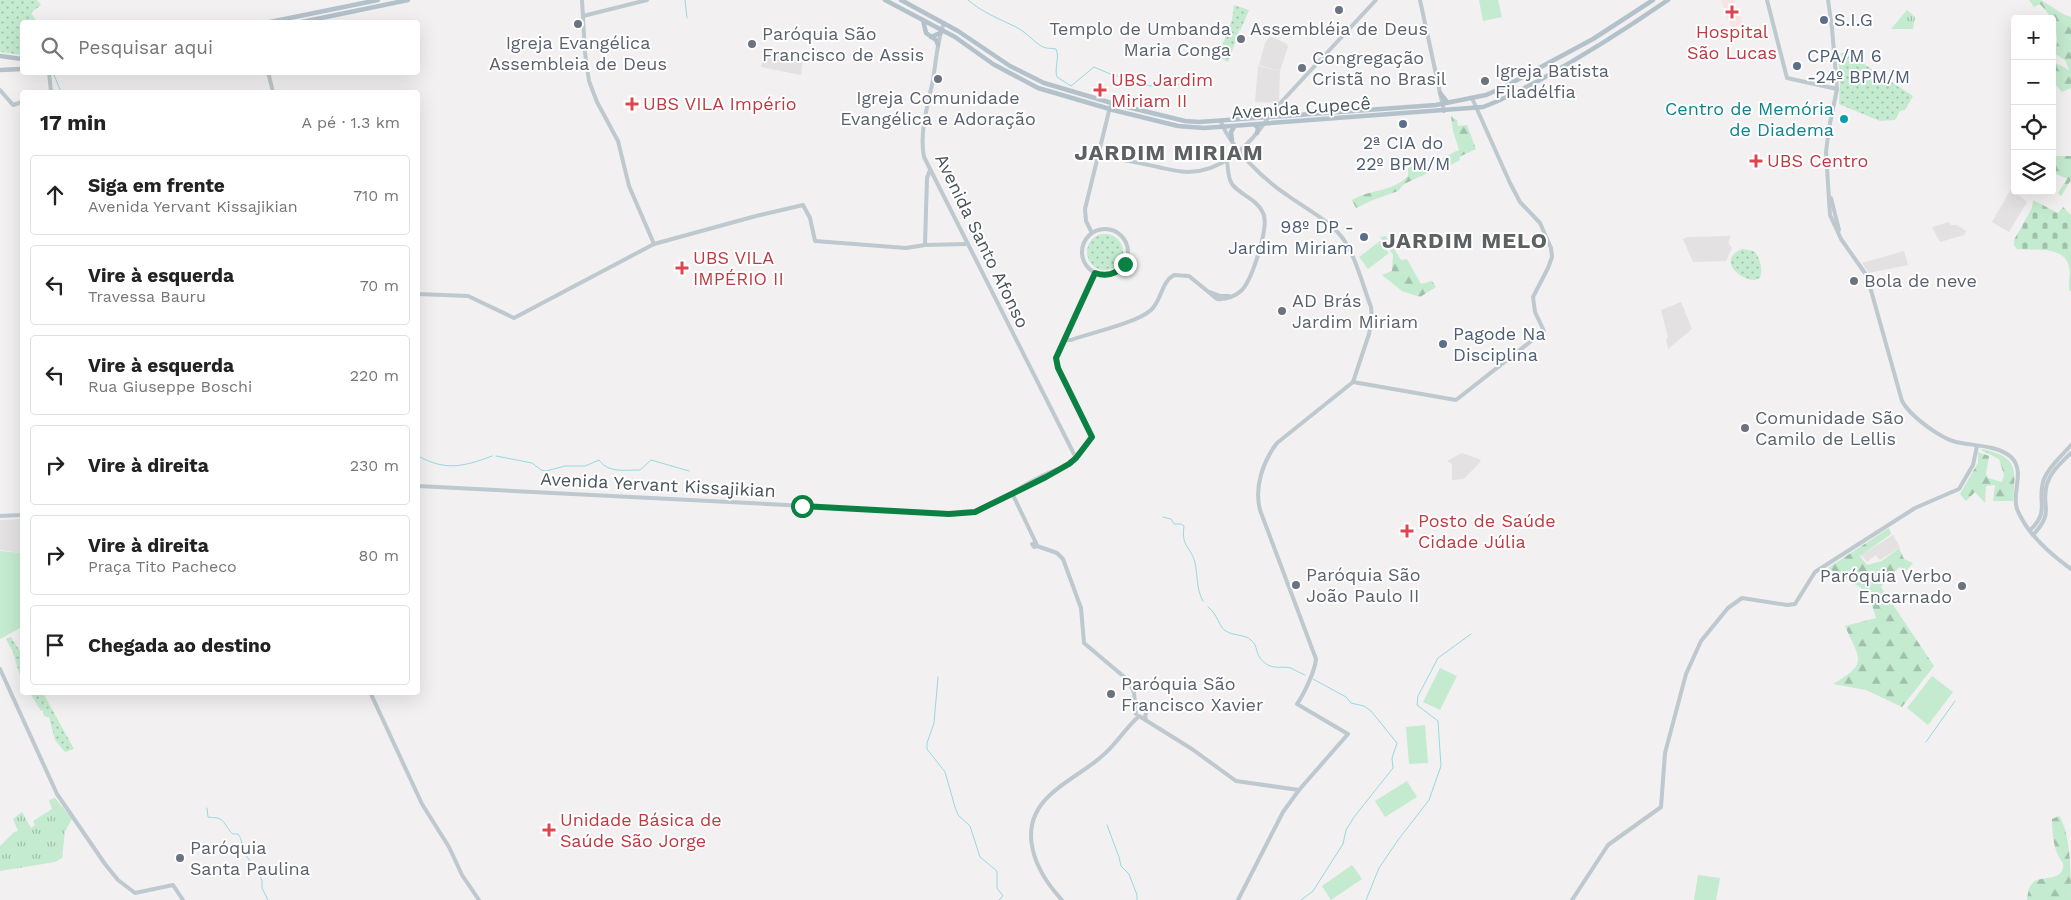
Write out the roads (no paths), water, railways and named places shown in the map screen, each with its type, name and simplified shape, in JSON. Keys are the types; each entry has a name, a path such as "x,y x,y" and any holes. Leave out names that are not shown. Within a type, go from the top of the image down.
{"main road":[{"path":"279,20 378,0"},
{"path":"311,20 408,0"},
{"name":"Avenida Cupecê","path":"886,0 923,19 1012,75 1038,88 1109,109 1186,127 1223,128 1477,108 1512,95 1613,37 1668,0"},
{"name":"Avenida Cupecê","path":"901,0 944,23 1026,75 1059,88 1185,121 1221,122 1445,103 1472,98 1502,88 1605,31 1653,0"},
{"path":"923,19 925,31 936,40 938,45"},
{"path":"931,37 941,31"},
{"path":"1605,31 1607,35 1613,37"},
{"path":"0,56 20,59"},
{"path":"0,70 20,69"},
{"path":"1440,94 1445,103"},
{"path":"1255,125 1258,128 1257,133"},
{"path":"1232,140 1231,132 1234,127"}],"street":[{"path":"582,0 585,53 592,88 618,141 630,186 654,244"},
{"path":"583,16 646,0"},
{"path":"1098,156 1187,172 1206,170 1227,161 1257,133 1279,105 1376,0"},
{"path":"1420,0 1440,94"},
{"path":"1767,0 1788,78 1838,90"},
{"path":"1828,0 1838,90 1826,147 1830,214 1841,239 1867,276 1904,404 1938,434 1947,439 2000,451 2014,460 2018,474 2016,506 2033,535 2043,546 2071,569"},
{"path":"362,2 363,9"},
{"name":"Avenida Santo Afonso","path":"944,23 938,45 923,133 923,154 966,244 1076,458"},
{"path":"49,75 51,90"},
{"path":"269,75 272,90"},
{"path":"0,90 13,105 20,103"},
{"path":"1352,382 1456,400 1544,331 1534,308 1533,295 1548,268 1552,257 1551,248 1540,223 1520,202 1472,98"},
{"path":"1092,233 1085,212 1111,102"},
{"path":"1444,111 1445,103"},
{"path":"1274,124 1279,105"},
{"path":"1221,122 1223,128 1257,170 1284,194 1325,222 1340,236 1348,247 1371,307 1372,318 1370,334 1352,382 1276,443 1264,465 1258,489 1260,510 1316,659 1316,665 1305,690 1296,704 1348,734 1299,790 1279,818 1238,900"},
{"path":"1095,273 1064,340 1071,340 1146,314 1157,303 1166,283 1174,275 1189,276 1212,297 1221,300 1241,290 1249,279 1265,222 1259,207 1230,183 1227,161"},
{"path":"925,245 927,178 930,170"},
{"path":"1829,194 1841,239"},
{"path":"420,294 468,296 510,317 517,317 654,244 803,205 810,218 815,241 906,248 925,245 966,244"},
{"path":"1830,214 1836,222"},
{"path":"1104,228 1114,230 1123,236 1128,247 1127,260 1119,271 1107,275 1095,273 1087,267 1082,255 1085,241 1092,233 1104,228"},
{"name":"Avenida Yervant Kissajikian","path":"420,486 949,514 975,512 1059,469 1076,458 1092,437 1058,368 1056,360 1064,340"},
{"path":"2030,530 2037,523 2043,512 2042,492 2047,473 2071,445"},
{"path":"1572,900 1608,845 1660,808 1663,798 1663,769 1666,747 1686,674 1693,656 1708,631 1733,604 1742,598 1795,604 1816,572 1915,508 1961,488 1973,465 1977,446"},
{"path":"2033,535 2045,518 2047,506 2046,492 2049,478 2071,453"},
{"path":"1943,489 1945,494"},
{"path":"1012,493 1036,544 1057,552 1063,559 1081,608 1084,644 1129,681 1137,716 1105,754 1056,790 1038,809 1032,830 1034,857 1044,879 1062,900"},
{"path":"0,516 20,515"},
{"path":"0,669 57,794 105,864 118,880 135,893 173,885 183,900"},
{"path":"371,695 422,804 449,847 462,875 479,900"},
{"path":"1146,720 1147,711"},
{"path":"1137,716 1192,749 1236,780 1299,790"}],"waterway":[{"path":"685,0 687,18"},
{"path":"968,0 985,12 1020,29 1041,46 1056,49 1057,77 1071,86 1094,67 1115,76 1122,76 1140,84 1151,86 1200,83"},
{"path":"54,75 60,90"},
{"path":"420,457 437,464 454,466 472,463 492,456"},
{"path":"496,456 532,463 541,470 546,471 565,466 585,466 599,460 607,467 617,470 640,470 651,460 689,471"},
{"path":"1163,517 1171,519 1174,524 1184,526 1185,543 1195,563 1198,587 1203,601"},
{"path":"1208,607 1222,627 1229,633 1251,640 1263,662 1273,667 1291,668 1305,675"},
{"path":"1366,900 1379,868 1429,800 1441,766 1438,721 1417,705 1418,696 1438,658 1471,634"},
{"path":"938,677 934,723 927,743 927,749 945,772 958,815 970,826 980,857 997,871 997,888 1003,896 999,900"},
{"path":"1301,900 1313,891 1343,844 1346,830 1354,817 1393,768 1392,758 1397,743 1371,711 1364,706 1351,703 1346,697 1313,679"},
{"path":"1926,742 1955,701"},
{"path":"207,808 208,817 220,819 233,834 238,834 241,841 241,850 262,880 262,888 268,900"},
{"path":"1107,825 1121,866 1129,874 1137,900"}],"place":[{"name":"Assembléia de Deus","path":"1339,10"},
{"name":"Hospital São Lucas","path":"1732,12"},
{"name":"S.I.G","path":"1824,20"},
{"name":"Igreja Evangélica Assembleia de Deus","path":"578,24"},
{"name":"Templo de Umbanda Maria Conga","path":"1241,39"},
{"name":"Paróquia São Francisco de Assis","path":"752,44"},
{"name":"CPA/M 6 -24º BPM/M","path":"1797,66"},
{"name":"Congregação Cristã no Brasil","path":"1302,68"},
{"name":"Igreja Comunidade Evangélica e Adoração","path":"938,79"},
{"name":"Igreja Batista Filadélfia","path":"1485,81"},
{"name":"UBS Jardim Miriam II","path":"1100,90"},
{"name":"UBS VILA Império","path":"632,104"},
{"name":"Centro de Memória de Diadema","path":"1844,119"},
{"name":"2ª CIA do 22º BPM/M","path":"1403,124"},
{"name":"UBS Centro","path":"1756,161"},
{"name":"98º DP - Jardim Miriam","path":"1364,237"},
{"name":"UBS VILA IMPÉRIO II","path":"682,268"},
{"name":"Bola de neve","path":"1854,281"},
{"name":"AD Brás Jardim Miriam","path":"1282,311"},
{"name":"Pagode Na Disciplina","path":"1443,344"},
{"name":"Comunidade São Camilo de Lellis","path":"1745,428"},
{"name":"Posto de Saúde Cidade Júlia","path":"1407,531"},
{"name":"Paróquia São João Paulo II","path":"1296,585"},
{"name":"Paróquia Verbo Encarnado","path":"1962,586"},
{"name":"Paróquia São Francisco Xavier","path":"1111,694"},
{"name":"Unidade Básica de Saúde São Jorge","path":"549,830"},
{"name":"Paróquia Santa Paulina","path":"180,858"}],"district":[{"name":"JARDIM MIRIAM","path":"1169,152"},
{"name":"JARDIM MELO","path":"1465,240"}]}
